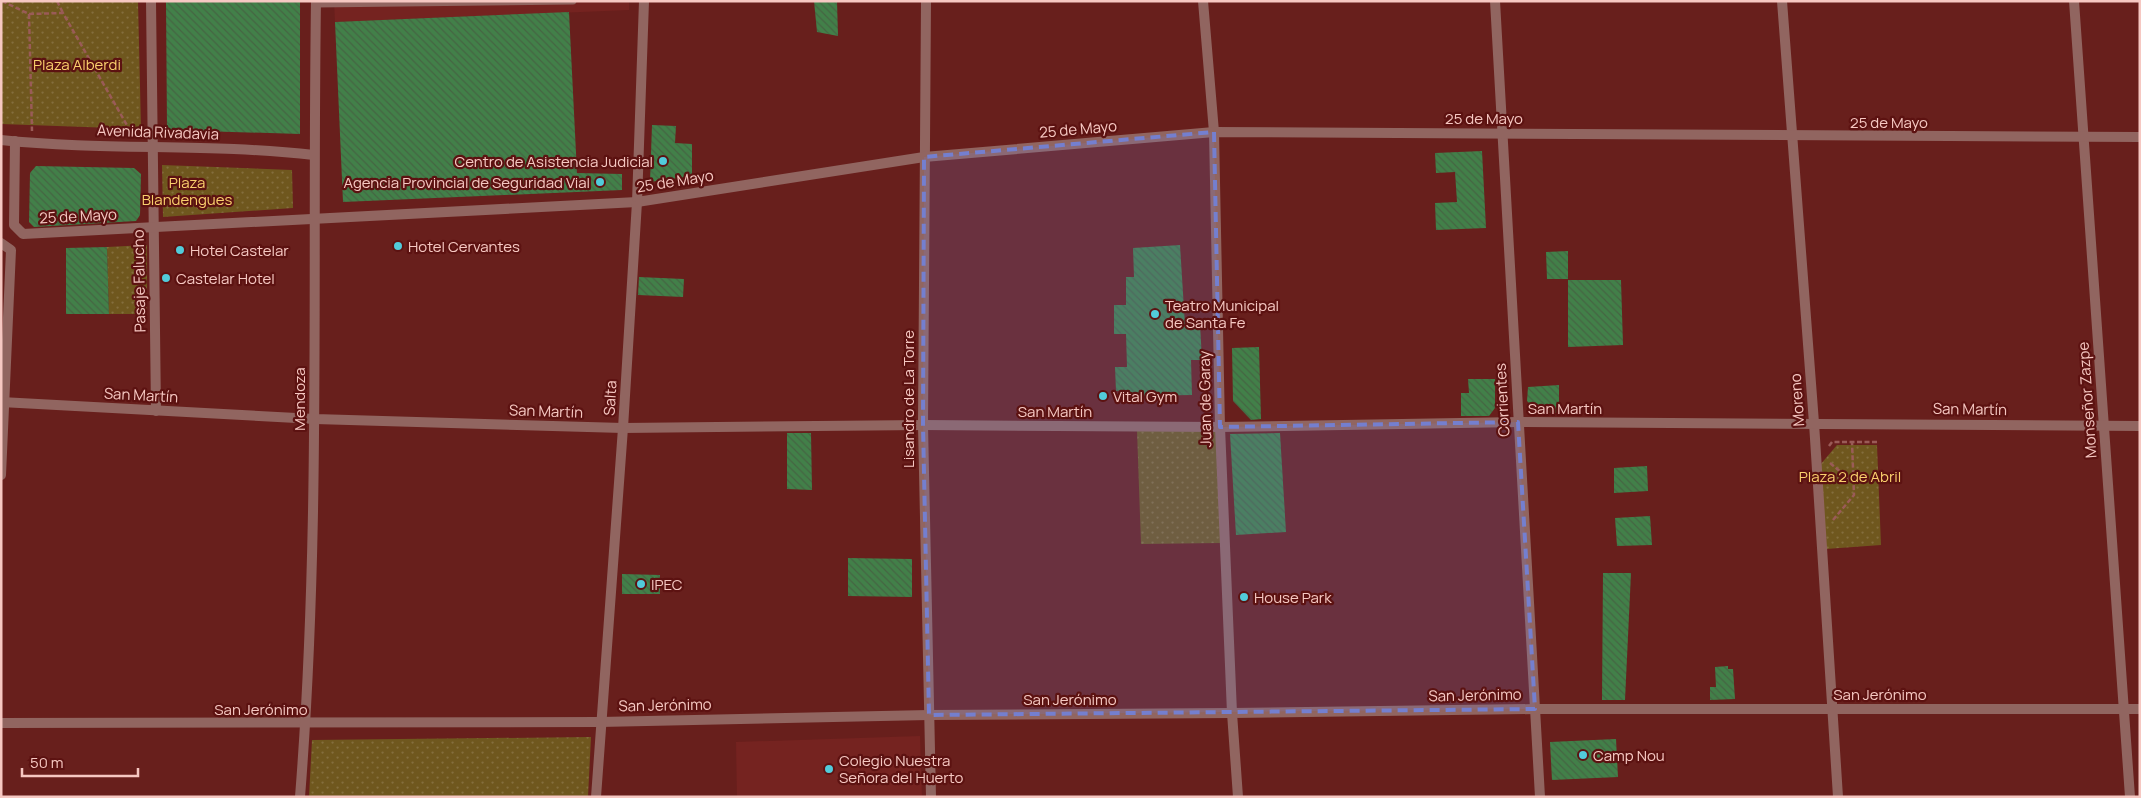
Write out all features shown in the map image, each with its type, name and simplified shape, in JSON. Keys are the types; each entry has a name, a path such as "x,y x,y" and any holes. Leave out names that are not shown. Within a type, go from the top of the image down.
{"street":[{"name":"Pasaje Falucho","path":"151,1 156,411"},
{"name":"Salta","path":"596,797 623,428 637,202 644,1"},
{"name":"Lisandro de La Torre","path":"926,1 923,425 932,797"},
{"name":"Juan de Garay","path":"1203,1 1214,132 1220,426 1232,713 1238,797"},
{"name":"Corrientes","path":"1495,1 1540,797"},
{"name":"Moreno","path":"1782,1 1814,423 1834,708 1838,797"},
{"name":"Monseñor Zazpe","path":"2074,1 2130,797"},
{"name":"Mendoza","path":"300,797 306,724 315,420 314,155 316,3"},
{"name":"25 de Mayo","path":"15,141 14,225 23,234 637,202 924,157 1214,132 2140,137"},
{"name":"Avenida Rivadavia","path":"1,140 152,148 278,151 314,155"},
{"path":"1,243 12,250 1,475"},
{"name":"San Martín","path":"4,402 315,420 623,428 923,425 1220,426 1518,422 2140,426"},
{"name":"San Jerónimo","path":"1,723 306,724 600,722 929,715 1534,709 2140,709"}],"lane":[{"path":"316,3 573,1"}],"path":[{"path":"2,1 29,14 63,13"},
{"path":"56,1 138,147"},
{"path":"29,14 32,142"},
{"path":"1826,449 1832,442 1877,442"},
{"path":"1829,515 1830,524 1854,495 1852,442"},
{"path":"1828,461 1854,483"}],"highlighted area":[{"path":"1214,132 1220,427 1518,422 1535,709 929,715 923,425 924,157"}],"shaded area":[{"path":"334,1 629,1 629,10 335,22"},
{"name":"Colegio Nuestra Señora del Huerto","path":"920,736 922,797 737,797 736,742"}],"green space":[{"name":"Plaza Alberdi","path":"1,1 138,1 141,129 1,124"},
{"name":"Plaza Blandengues","path":"162,165 292,170 293,208 163,217"},
{"path":"147,245 147,314 109,314 107,247"},
{"path":"1217,429 1221,543 1141,544 1137,430"},
{"name":"Plaza 2 de Abril","path":"1837,445 1877,445 1881,545 1826,549 1820,465"},
{"path":"591,737 588,797 309,797 312,740"}],"building":[{"path":"166,1 300,1 300,134 167,130"},
{"path":"814,1 837,1 838,36 817,32"},
{"path":"569,12 577,173 622,174 622,190 343,202 335,22"},
{"name":"Centro de Asistencia Judicial","path":"652,125 676,126 675,143 692,144 692,176 650,182"},
{"path":"1482,151 1486,228 1436,230 1435,203 1457,202 1455,172 1436,173 1435,153"},
{"path":"36,166 134,168 141,174 140,215 136,221 34,227 29,222 30,173"},
{"name":"Teatro Municipal de Santa Fe","path":"1180,245 1185,325 1200,324 1202,360 1191,360 1192,395 1128,396 1128,390 1116,391 1115,367 1127,367 1126,334 1114,334 1114,305 1126,305 1126,277 1134,277 1133,248"},
{"path":"107,247 109,314 66,314 66,248"},
{"path":"1568,251 1568,279 1547,279 1546,252"},
{"path":"639,277 684,279 683,297 638,295"},
{"path":"1568,280 1621,280 1623,345 1568,347"},
{"path":"1259,347 1261,419 1251,420 1233,401 1232,348"},
{"path":"1468,379 1495,379 1495,408 1489,416 1461,416 1461,393 1469,393"},
{"path":"1559,385 1559,413 1539,413 1527,401 1528,387"},
{"path":"787,433 811,433 812,490 787,489"},
{"path":"1280,433 1286,532 1236,535 1230,434"},
{"path":"1647,466 1648,491 1614,493 1614,468"},
{"path":"1650,516 1652,545 1617,546 1615,518"},
{"path":"848,558 912,559 912,597 848,596"},
{"path":"1603,573 1631,573 1625,700 1602,700"},
{"name":"IPEC","path":"622,574 660,575 660,594 622,594"},
{"path":"1728,666 1728,669 1733,669 1735,699 1710,700 1710,687 1716,687 1715,667"},
{"path":"1616,739 1618,777 1552,780 1550,742"}],"place":[{"name":"Centro de Asistencia Judicial","path":"663,161"},
{"name":"Agencia Provincial de Seguridad Vial","path":"600,182"},
{"name":"Hotel Cervantes","path":"398,246"},
{"name":"Hotel Castelar","path":"180,250"},
{"name":"Castelar Hotel","path":"166,278"},
{"name":"Teatro Municipal de Santa Fe","path":"1155,314"},
{"name":"Vital Gym","path":"1103,396"},
{"name":"IPEC","path":"641,584"},
{"name":"House Park","path":"1244,597"},
{"name":"Camp Nou","path":"1583,755"},
{"name":"Colegio Nuestra Señora del Huerto","path":"829,769"}]}
